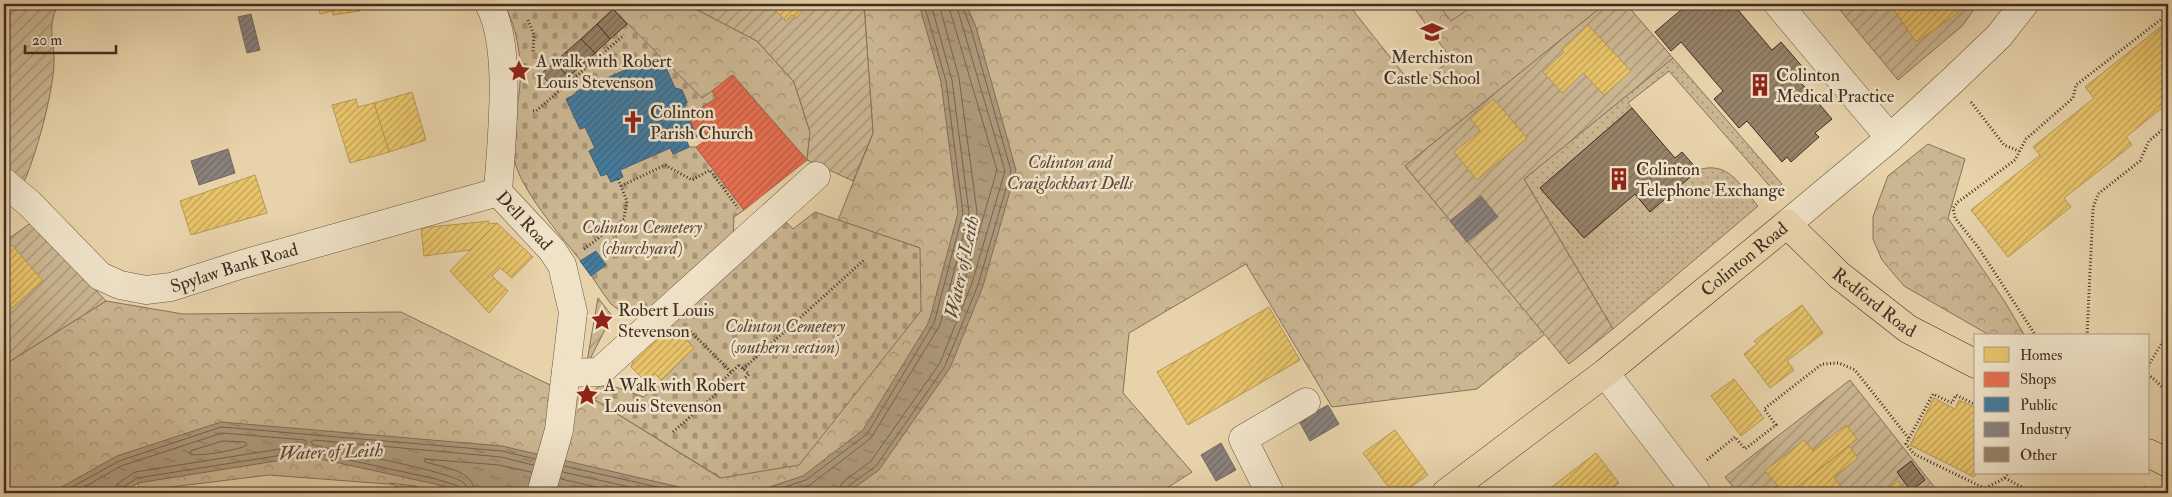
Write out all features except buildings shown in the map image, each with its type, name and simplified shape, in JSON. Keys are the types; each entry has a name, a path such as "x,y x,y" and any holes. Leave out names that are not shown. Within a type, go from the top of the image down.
{"main road":[{"name":"Redford Road","path":"1787,224 1840,275 1908,329 1974,363"},
{"name":"Colinton Road","path":"1446,493 1605,373 1787,224"},
{"path":"2150,454 2168,463"}],"street":[{"name":"Dell Road","path":"489,4 502,50 503,106 498,192 552,250 562,265 573,312 559,430 541,493"},
{"path":"1778,4 1890,138"},
{"name":"Colinton Road","path":"1787,224 1890,138 1952,81 1999,36 2024,4"},
{"path":"566,373 599,372 816,176"},
{"name":"Spylaw Bank Road","path":"4,182 30,204 100,276 120,285 146,290 171,287 243,264 498,192"},
{"path":"1605,373 1691,485"},
{"path":"1270,493 1244,439 1306,402"}],"path":[{"path":"2035,334 1978,247 1955,218 1953,208 1958,202 2015,160 2026,139 2073,98 2076,85 2168,14"},
{"path":"503,106 536,112 624,35"},
{"path":"1952,81 2004,145 2019,152"},
{"path":"2087,334 2093,208 2098,194 2140,161 2149,141 2168,125"},
{"path":"621,186 665,165 692,180 710,170 755,230"},
{"path":"562,265 624,219 628,201 618,179"},
{"path":"743,369 864,260"},
{"path":"668,309 731,372"},
{"path":"2150,363 2168,333"},
{"path":"1691,485 1736,436 1745,449 1776,425 1764,409 1822,364 1839,363 1855,370 1910,440"},
{"path":"739,365 743,369 749,374 732,391 722,381 739,365"},
{"path":"2150,376 2168,392"},
{"path":"673,432 726,384"},
{"path":"1974,404 1956,395 1952,403 1933,394 1910,440 1906,444 1914,454 1984,488"},
{"path":"1981,493 1984,488 2005,478 2007,474"},
{"path":"2005,478 2033,493"}],"green space":[{"path":"4,4 58,4 52,21 53,77 39,140 24,182 4,165"},
{"name":"Colinton Cemetery (churchyard)","path":"504,4 608,4 661,57 651,62 649,59 576,92 576,94 566,99 580,129 585,127 595,148 589,151 601,176 607,174 611,182 623,177 620,170 670,148 674,154 689,147 696,147 744,210 734,217 733,238 655,307 629,313 620,311 611,304 584,265 541,211 517,170 513,151 520,82 520,59 513,25"},
{"path":"608,4 686,4 757,41 794,82 810,132 807,160 733,75 702,99"},
{"path":"686,4 864,4 873,133 853,181 807,160 810,132 794,82 757,41"},
{"name":"Colinton and Craiglockhart Dells","path":"864,4 1348,4 1413,86 1452,60 1411,4 1605,4 1405,166 1545,334 1477,389 1332,407 1246,264 1129,333 1123,393 1192,472 1159,493 433,493 414,486 269,475 139,491 138,483 123,493 4,493 4,365 106,301 183,314 401,312 548,384 587,395 720,478 920,248 838,220 873,133"},
{"path":"1438,4 1476,4 1451,21"},
{"path":"1605,4 1626,4 1673,58 1524,179 1613,329 1569,364 1405,166"},
{"path":"1835,4 1978,4 1962,26 1898,80"},
{"name":"Colinton Cemetery (churchyard)","path":"661,57 702,98 712,91 717,98 688,116 684,108 687,102 682,90 675,88"},
{"path":"1673,58 1782,184 1774,191 1669,71 1628,103 1632,108 1540,188 1584,238 1635,194 1650,212 1698,170 1708,168 1718,169 1733,177 1758,206 1613,329 1524,179"},
{"path":"1928,144 1965,159 1948,218 2005,302 2024,334 1988,334 1904,286 1882,260 1873,239 1873,217 1888,176"},
{"name":"Colinton Cemetery (southern section)","path":"815,212 920,248 921,311 799,465 721,478 587,395 604,383 644,397 694,348 669,321 780,216 793,229"},
{"path":"32,222 106,301 4,365 4,232 11,237"},
{"path":"598,298 612,316 586,367"},
{"path":"1850,380 1939,493 1738,493 1725,477"},
{"path":"390,483 414,486 433,493 409,493"}],"water":[{"name":"Water of Leith","path":"919,4 966,4 976,27 1016,170 983,286 950,368 879,470 847,493 751,493 803,476 863,430 929,322 958,213 941,82"},
{"name":"Water of Leith","path":"221,422 502,446 692,490 694,493 463,493 435,484 307,456 138,483 123,493 51,493 117,456"}],"place":[{"name":"Merchiston Castle School","path":"1432,32"},
{"name":"A walk with Robert Louis Stevenson","path":"519,71"},
{"name":"Colinton Medical Practice","path":"1760,85"},
{"name":"Colinton Parish Church","path":"633,122"},
{"name":"Colinton Telephone Exchange","path":"1619,179"},
{"name":"Robert Louis Stevenson","path":"602,320"},
{"name":"A Walk with Robert Louis Stevenson","path":"587,395"}]}
